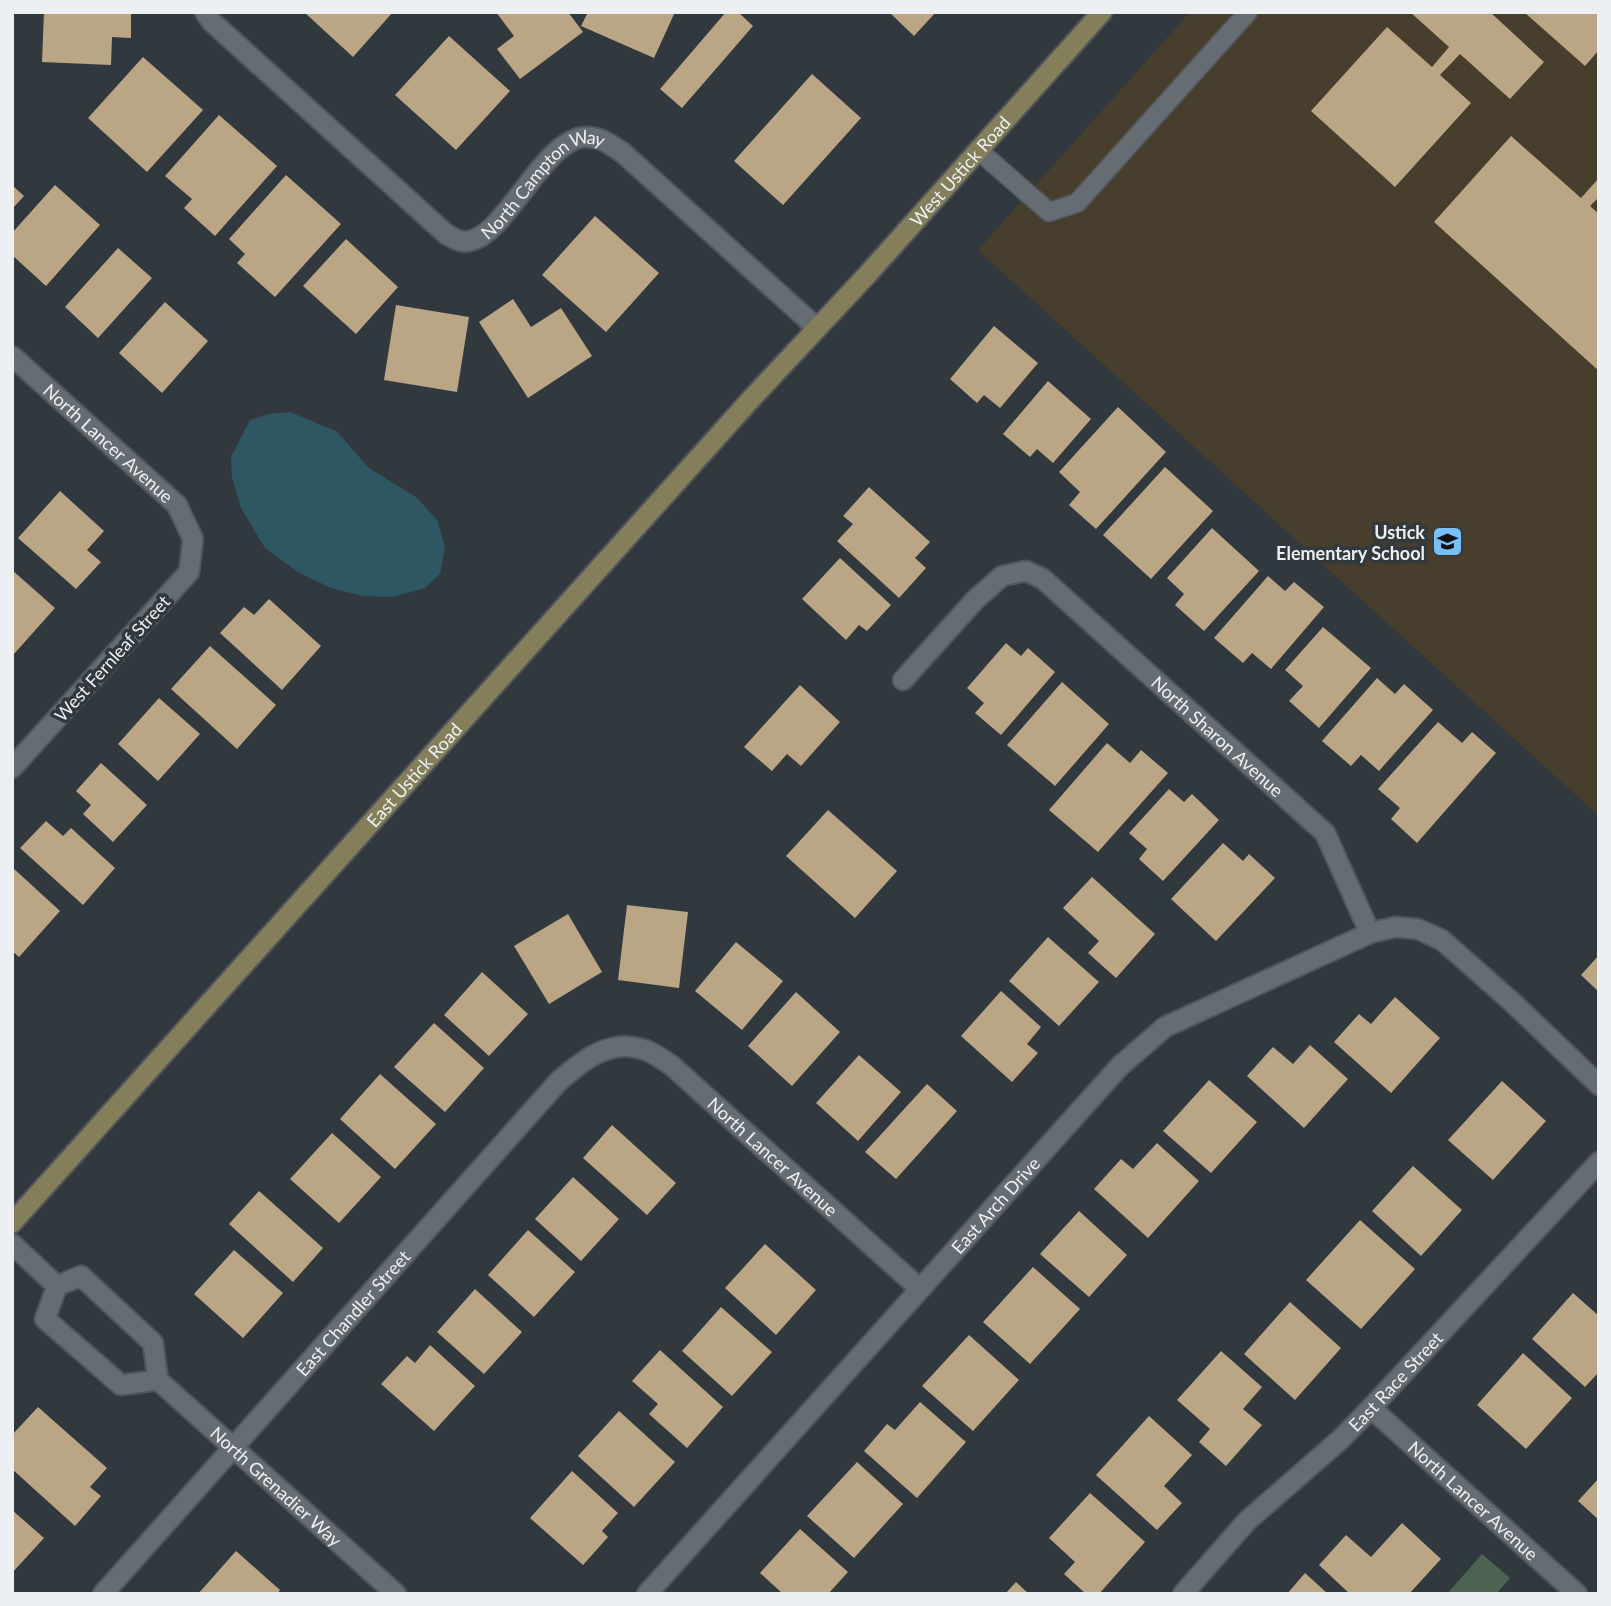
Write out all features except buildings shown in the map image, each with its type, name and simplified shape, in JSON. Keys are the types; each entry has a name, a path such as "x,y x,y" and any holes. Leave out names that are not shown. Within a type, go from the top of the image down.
{"main road":[{"name":"West Ustick Road","path":"817,328 1102,12"},
{"name":"East Ustick Road","path":"12,1223 817,328"}],"street":[{"name":"North Campton Way","path":"205,12 212,22 446,234 462,241 479,238 494,226 546,162 564,145 583,136 602,139 623,153 817,328"},
{"name":"North Lancer Avenue","path":"12,356 177,505 193,539"},
{"name":"West Fernleaf Street","path":"12,768 189,572 193,539"},
{"name":"North Sharon Avenue","path":"903,680 975,600 1002,576 1026,571 1043,579 1325,833 1370,933"},
{"name":"East Arch Drive","path":"647,1594 1120,1066 1165,1027 1370,933 1395,927 1418,929 1441,940 1512,1002 1599,1085"},
{"name":"North Lancer Avenue","path":"614,1046 643,1049 671,1065 920,1289"},
{"name":"East Chandler Street","path":"103,1594 558,1082 587,1057 614,1046"},
{"name":"East Race Street","path":"1183,1594 1247,1521 1371,1408 1599,1162"},
{"path":"12,1244 57,1286"},
{"path":"81,1276 143,1333 153,1343 158,1380 121,1385 45,1319 57,1286 81,1276"},
{"name":"North Grenadier Way","path":"158,1380 396,1594"},
{"name":"North Lancer Avenue","path":"1371,1408 1577,1594"}],"lane":[{"path":"978,150 1049,212 1077,204 1248,12"}],"shaded area":[{"name":"Ustick Elementary School","path":"1190,12 1599,12 1599,816 978,250"}],"green space":[{"path":"1482,1554 1510,1578 1496,1594 1447,1594"}],"water":[{"path":"290,412 336,431 369,468 416,497 437,520 445,546 440,574 425,588 392,597 363,596 331,588 298,572 265,548 241,508 232,477 231,457 250,420 269,414"}],"place":[{"name":"Ustick Elementary School","path":"1448,542"}]}
